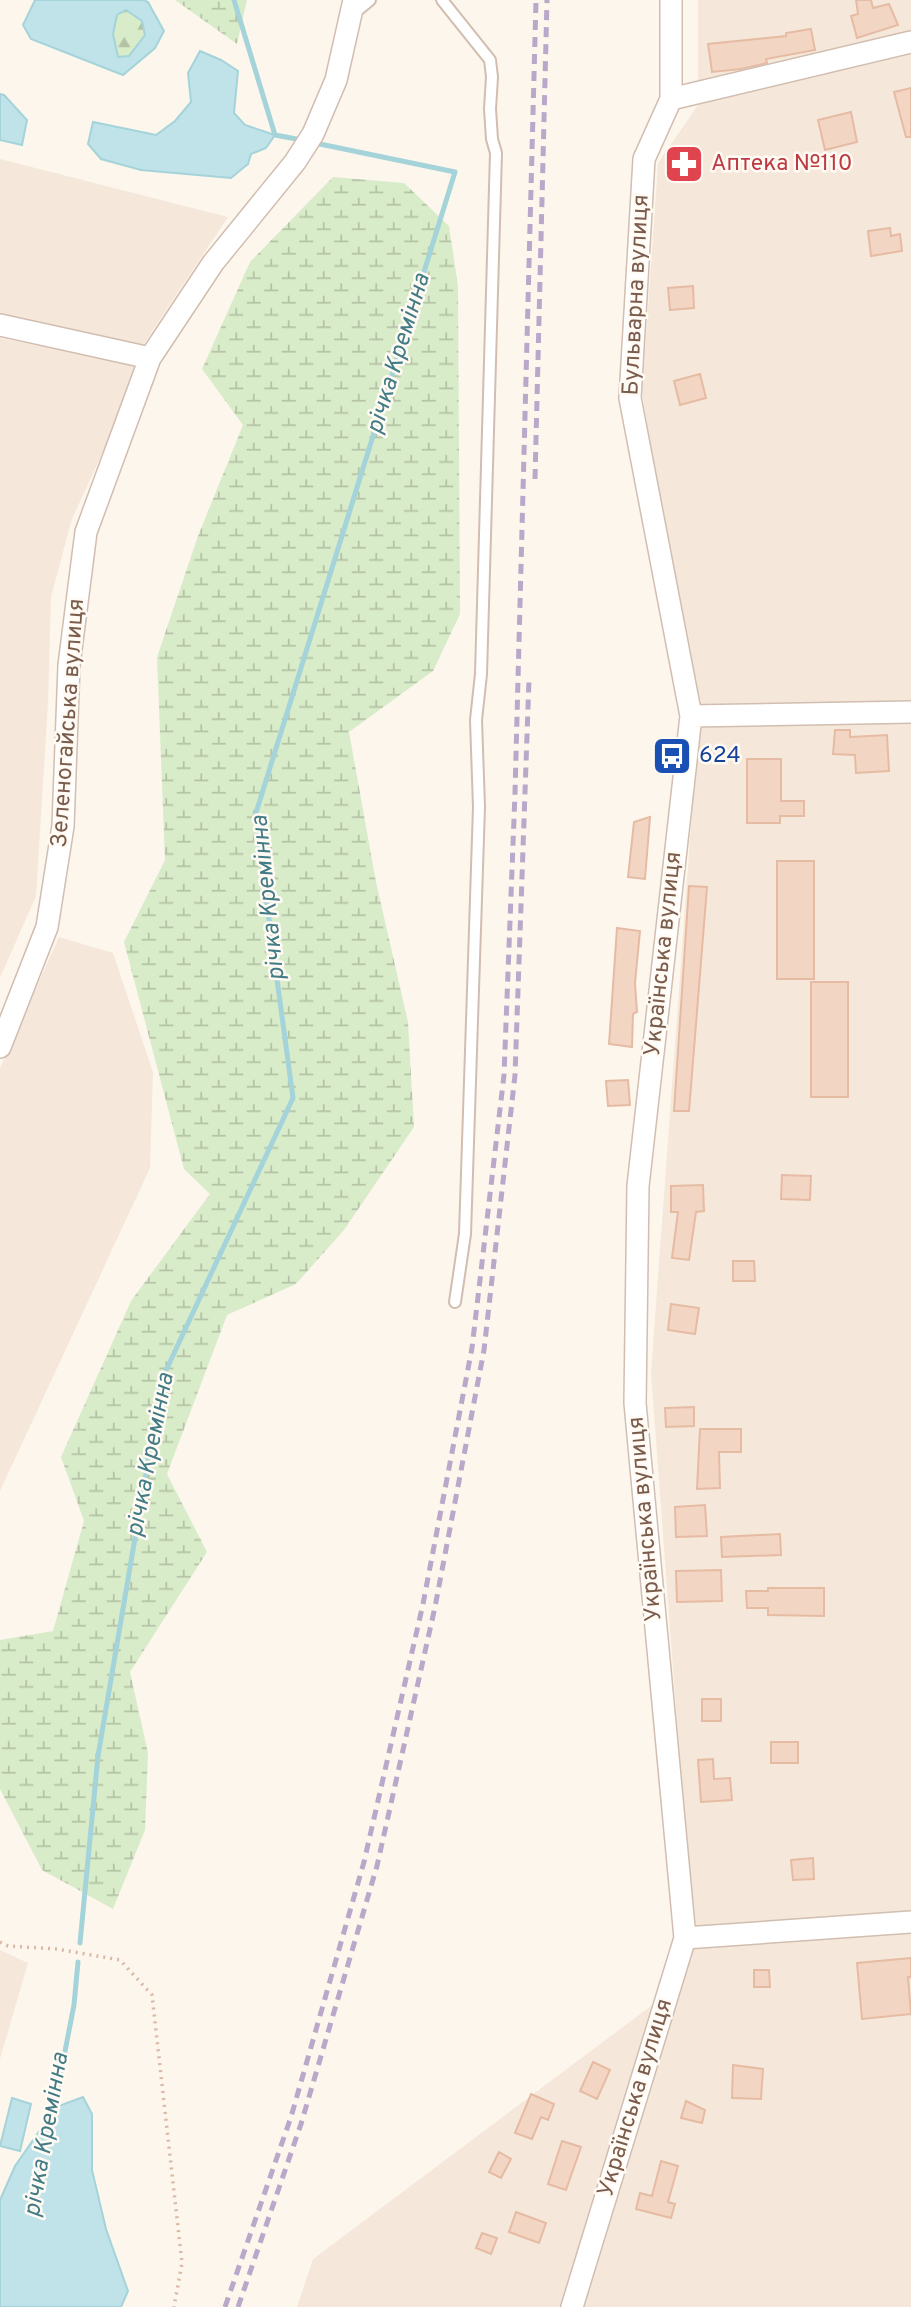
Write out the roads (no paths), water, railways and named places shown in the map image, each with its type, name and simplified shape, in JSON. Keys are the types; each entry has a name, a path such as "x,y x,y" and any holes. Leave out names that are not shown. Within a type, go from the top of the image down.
{"street":[{"name":"Бульварна вулиця","path":"671,0 671,99 644,159 630,398 691,716"},
{"name":"Зеленогайська вулиця","path":"0,1047 47,927 63,826 69,665 86,532 150,358 213,263 308,141 336,80 353,7"},
{"path":"671,99 911,42"},
{"path":"0,325 150,358"},
{"path":"691,716 911,712"},
{"name":"Українська вулиця","path":"572,2307 685,1938 635,1403 638,1186 691,716"},
{"path":"685,1938 911,1922"}],"lane":[{"path":"353,7 370,0"},
{"path":"442,0 490,60 490,109 496,153 481,674 476,720 479,807 466,1206 465,1234 455,1301"}],"water":[{"path":"35,0 143,0 148,2 164,31 155,48 123,75 31,39 23,25","holes":["126,10 142,21 145,35 129,56 118,57 113,34 117,15"]},
{"path":"200,51 238,71 234,113 245,125 275,135 266,148 251,154 248,164 231,178 141,170 101,159 88,144 93,122 156,135 175,121 191,102 188,73"},
{"path":"0,94 27,120 22,145 0,140"},
{"path":"83,2097 92,2114 92,2170 106,2229 128,2291 121,2307 0,2307 0,2200 15,2166 56,2107"},
{"path":"12,2098 31,2104 20,2151 0,2146"}],"waterway":[{"name":"річка Кремінна","path":"234,0 275,135 302,140"},
{"name":"річка Кремінна","path":"80,1943 98,1756 162,1379 293,1098 255,816 455,172 315,143"},
{"name":"річка Кремінна","path":"52,2118 74,2005 78,1962"}],"railway":[{"path":"225,2307 291,2117 364,1862 423,1604 472,1348 504,1075 515,793 536,0"},
{"path":"535,479 547,0"},
{"path":"238,2307 301,2124 377,1866 435,1607 484,1350 515,1075 529,679"}],"place":[{"name":"Аптека №110","path":"684,164"},
{"name":"624","path":"672,756"}]}
